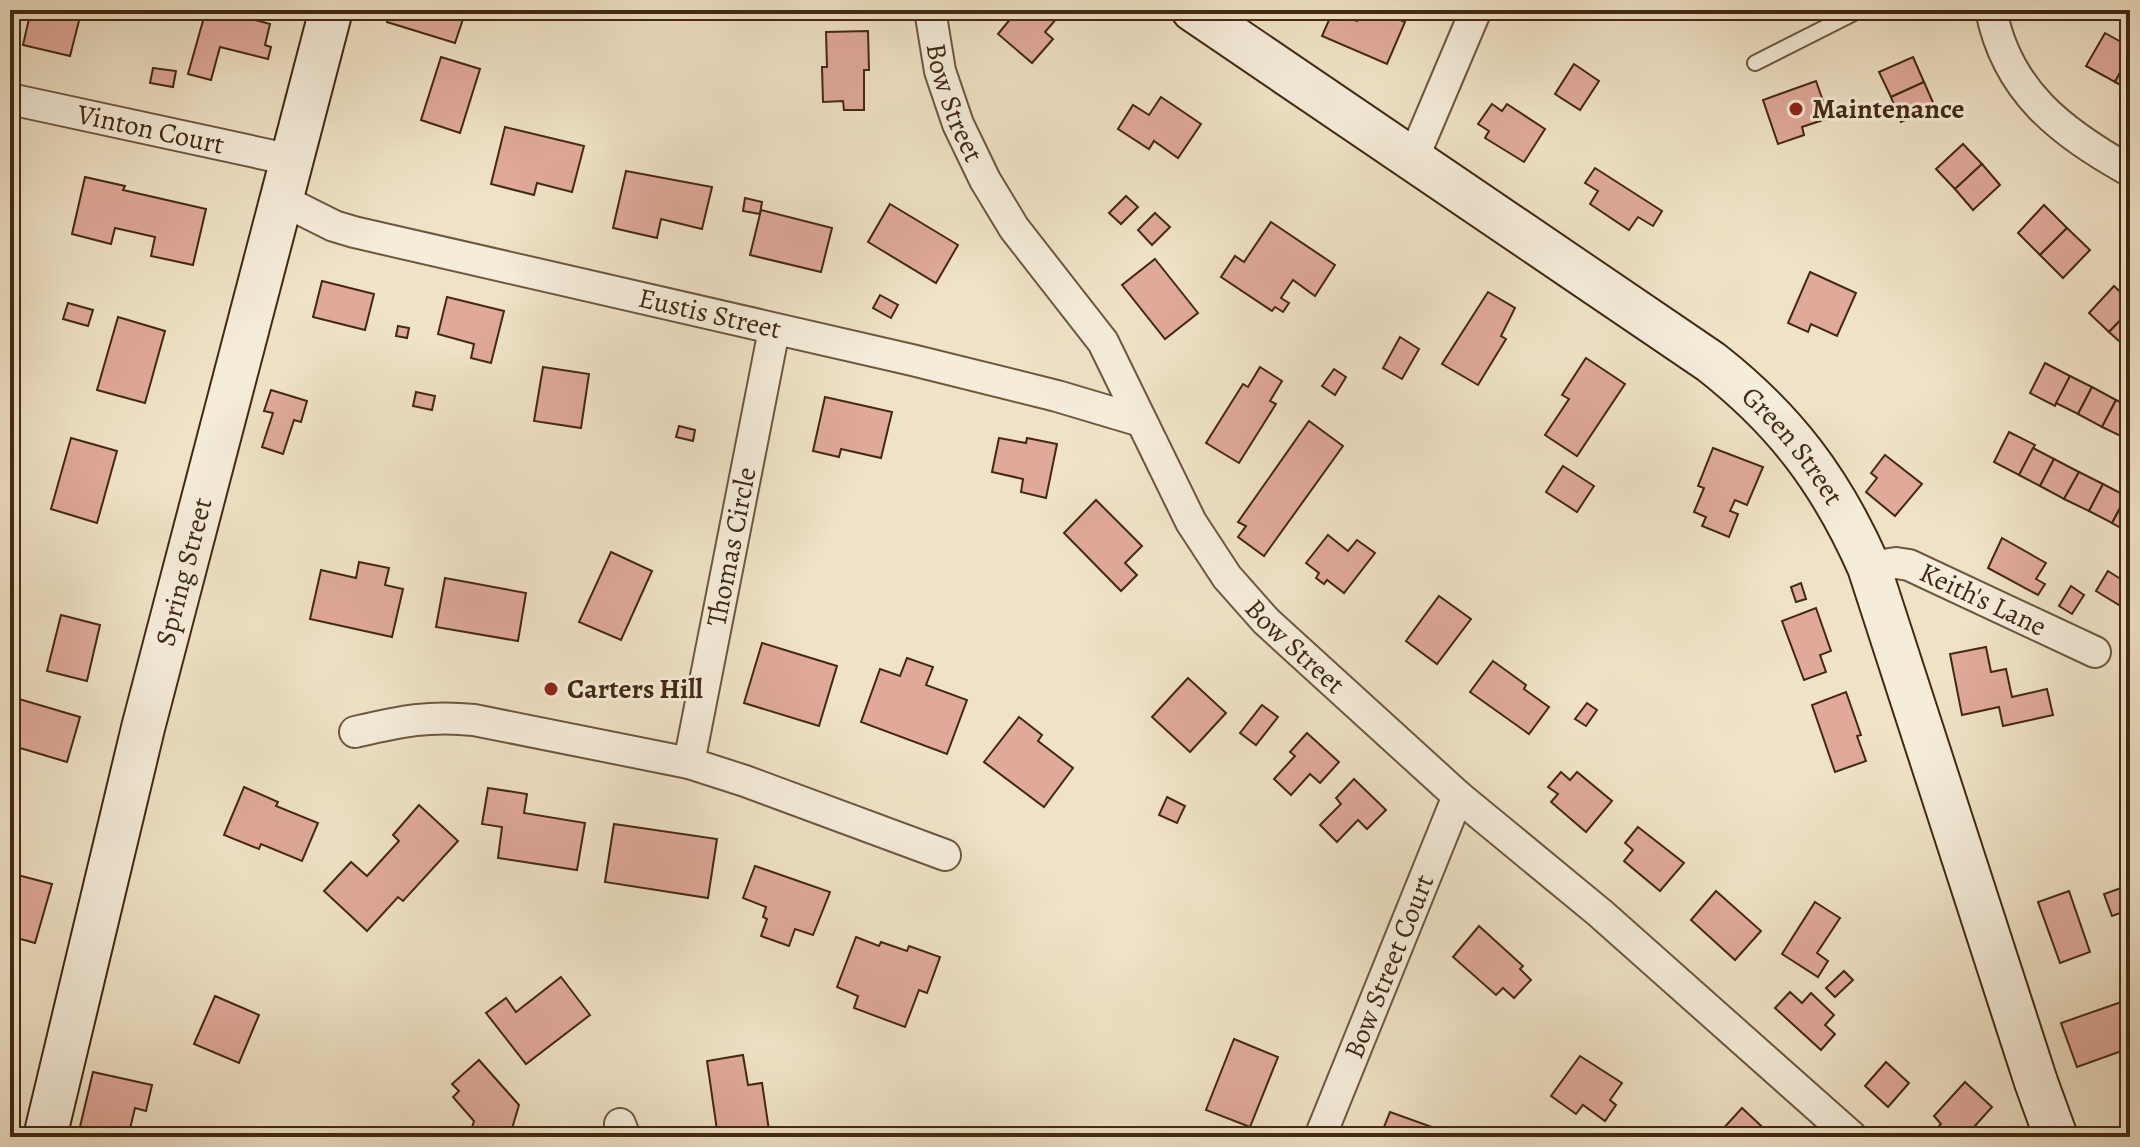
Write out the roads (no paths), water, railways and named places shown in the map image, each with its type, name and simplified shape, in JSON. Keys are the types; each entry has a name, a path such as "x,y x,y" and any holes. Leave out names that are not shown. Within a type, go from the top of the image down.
{"street":[{"name":"Spring Street","path":"45,1137 143,728 331,10"},
{"name":"Bow Street","path":"930,10 940,71 958,124 985,180 1014,228 1103,342 1191,522 1227,577 1266,621 1458,796 1600,913 1852,1137"},
{"name":"Green Street","path":"1193,10 1679,339 1749,392 1814,465 1838,504 1869,567 2056,1137"},
{"path":"1412,161 1476,10"},
{"path":"1991,10 2004,55 2030,96 2081,141 2130,171"},
{"name":"Vinton Court","path":"10,99 287,180"},
{"name":"Eustis Street","path":"287,180 334,226 354,232 941,367 1141,421"},
{"name":"Thomas Circle","path":"689,763 774,330"},
{"name":"Keith's Lane","path":"1869,567 1899,563 1909,565 2095,652"},
{"path":"355,732 419,718 446,717 689,763 945,855"},
{"name":"Bow Street Court","path":"1320,1137 1458,796"}],"lane":[{"path":"1755,63 1860,10"}],"place":[{"name":"Maintenance","path":"1796,109"},
{"name":"Carters Hill","path":"551,689"}]}
